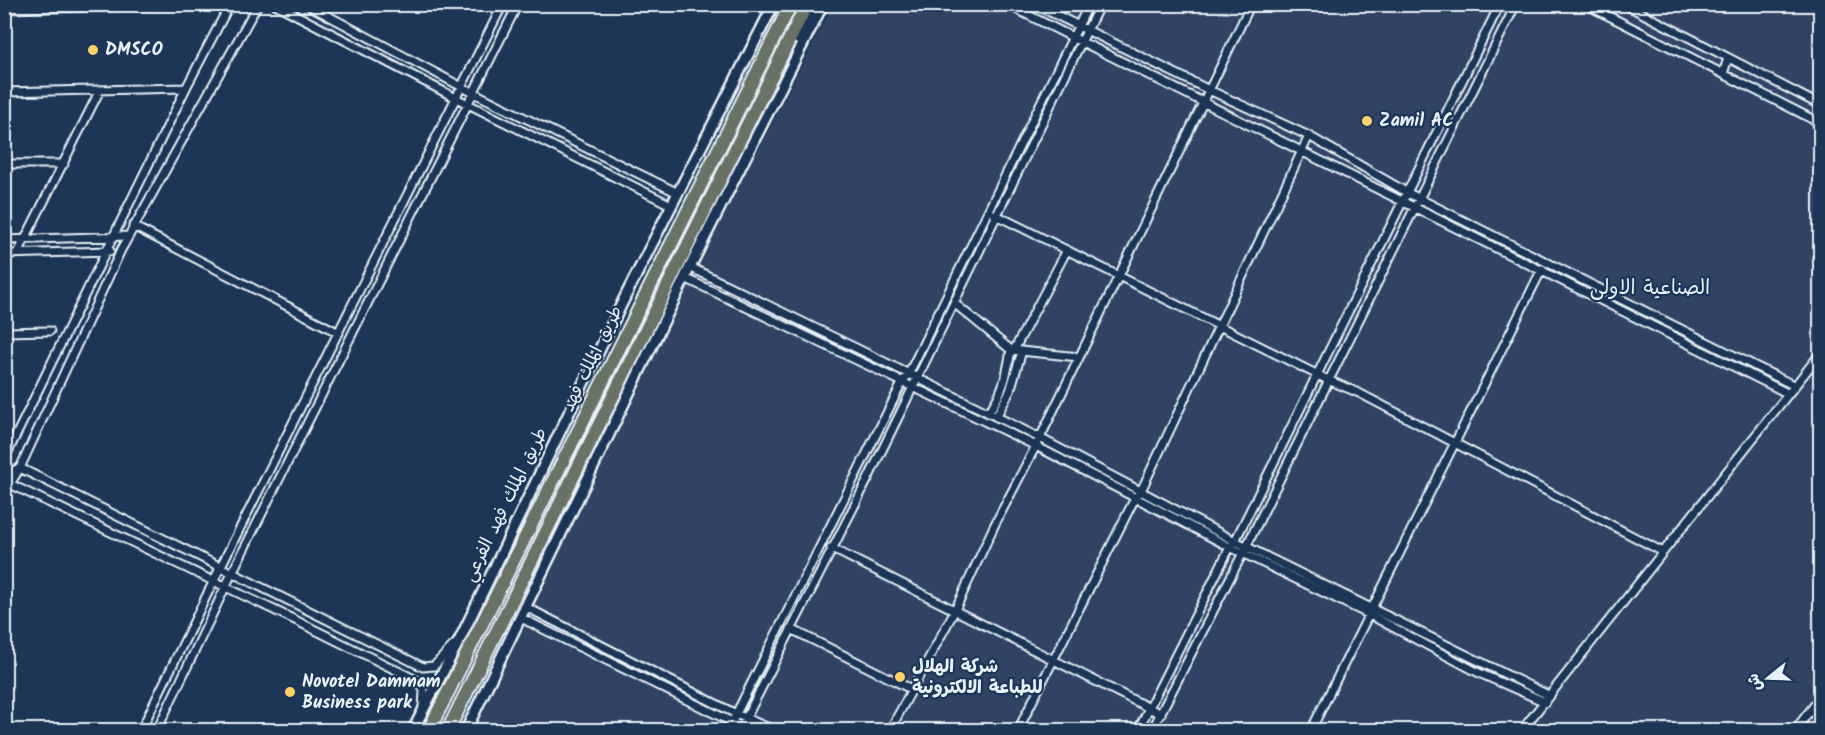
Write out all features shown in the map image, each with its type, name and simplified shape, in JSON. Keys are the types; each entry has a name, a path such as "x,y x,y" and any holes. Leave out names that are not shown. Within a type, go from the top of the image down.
{"highway":[{"name":"طريق الملك فهد","path":"429,730 791,4"},
{"name":"طريق الملك فهد","path":"448,730 808,4"}],"main road":[{"name":"طريق الملك فهد الفرعي","path":"413,730 460,639 671,205 774,4"},
{"path":"745,64 780,4"},
{"path":"770,112 803,32 810,9 808,4"},
{"path":"466,730 690,267 823,4"}],"street":[{"path":"4,494 7,485 20,468 133,226 258,4"},
{"path":"275,4 456,98 671,205"},
{"path":"306,4 462,87 678,193"},
{"path":"141,730 503,4"},
{"path":"157,730 227,588 232,573 518,4"},
{"path":"1006,4 1788,394"},
{"path":"1034,4 1209,90 1309,136 1419,198 1795,386"},
{"path":"728,730 908,375 1089,4"},
{"path":"521,618 744,730 746,717 917,378 1100,4"},
{"path":"890,730 955,610 993,526 1034,445 1040,438 1251,4"},
{"path":"1138,730 1235,541 1500,4"},
{"path":"1152,730 1242,552 1248,545 1516,4"},
{"path":"1585,4 1821,123"},
{"path":"1624,4 1821,105"},
{"path":"4,9 230,5 186,88 4,460"},
{"path":"1135,68 1141,56"},
{"path":"1723,74 1728,58"},
{"path":"4,92 186,88"},
{"path":"18,253 100,90"},
{"path":"1018,730 1141,491 1309,136"},
{"path":"4,164 64,164"},
{"path":"988,212 1328,380 1359,393 1663,552"},
{"path":"133,226 339,333"},
{"path":"4,240 128,236"},
{"path":"4,254 121,250"},
{"path":"988,413 1005,385 1016,350 1067,250"},
{"path":"1311,730 1545,261"},
{"path":"690,267 1040,438 1235,541 1248,545 1550,696"},
{"path":"685,278 1034,445 1230,548 1368,614 1479,673 1545,702"},
{"path":"954,303 1016,350 1079,357"},
{"path":"803,334 807,325"},
{"path":"4,332 50,331"},
{"path":"996,417 1010,391 1016,350"},
{"path":"1522,730 1821,354"},
{"path":"4,474 20,468 423,667 434,666 460,639"},
{"path":"7,485 420,682 424,691 422,712"},
{"path":"822,544 1161,714"},
{"path":"526,607 736,714 774,730"},
{"path":"792,629 911,689"},
{"path":"622,668 627,658"},
{"path":"1796,730 1821,698"}],"shaded area":[{"path":"833,5 1820,5 1820,730 468,730 701,260"}],"place":[{"name":"DMSCO","path":"93,50"},
{"name":"Zamil AC","path":"1367,121"},
{"name":"شركة الهلال للطباعة الالكترونية","path":"900,677"},
{"name":"Novotel Dammam Business park","path":"290,692"}],"district":[{"name":"الصناعية الاولى","path":"1650,289"}]}
